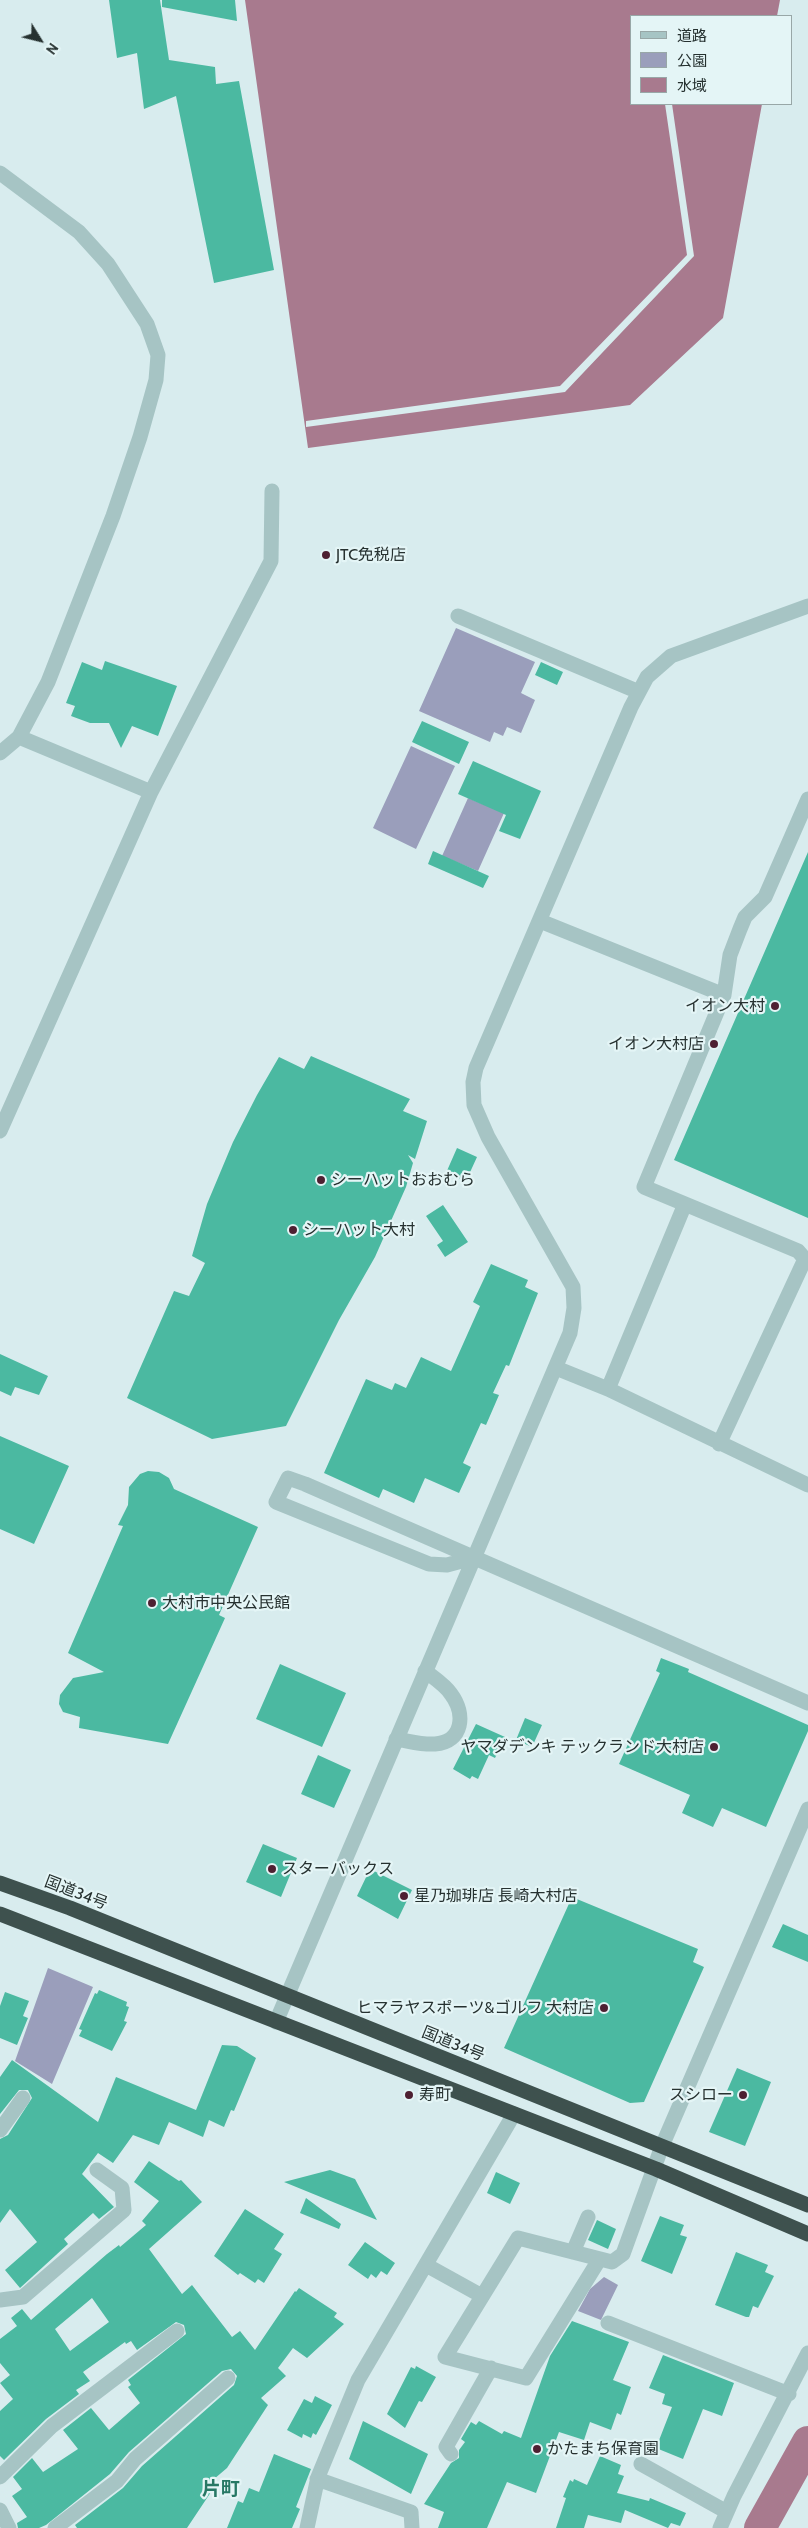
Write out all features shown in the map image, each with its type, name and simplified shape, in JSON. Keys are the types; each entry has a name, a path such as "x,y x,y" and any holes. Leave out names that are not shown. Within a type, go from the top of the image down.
{"highway":[{"name":"国道34号","path":"0,1883 79,1912 808,2205"},
{"path":"0,1914 656,2169 808,2234"}],"street":[{"path":"0,173 78,232 108,264 147,324 158,355 156,380 140,437 113,516 48,682 19,737 0,753"},
{"path":"0,1131 151,792 271,561 272,491"},
{"path":"276,2022 570,1333 574,1308 573,1287 488,1137 474,1105 473,1082 476,1068 647,677 671,656 808,606"},
{"path":"458,616 639,692"},
{"path":"19,737 151,792"},
{"path":"719,1444 805,1259 798,1250 644,1187 724,995 730,954 745,917 765,897 808,799"},
{"path":"540,920 724,995"},
{"path":"608,1389 685,1204"},
{"path":"556,1368 608,1389 808,1486"},
{"path":"473,1558 447,1565 429,1564 276,1502 288,1478 473,1558 808,1703"},
{"path":"396,1739 421,1744 437,1744 450,1738 459,1730 461,1722 452,1694 425,1671"},
{"path":"599,2260 526,2378 445,2357 518,2238 612,2262 623,2254 656,2169 662,2146 808,1809"},
{"path":"0,2130 23,2098"},
{"path":"307,2528 317,2479 358,2380 514,2114"},
{"path":"0,2300 22,2296 124,2210 122,2188 97,2170"},
{"path":"572,2252 588,2217"},
{"path":"426,2265 482,2296"},
{"path":"608,2323 788,2394"},
{"path":"0,2477 52,2426 177,2331"},
{"path":"720,2528 808,2353"},
{"path":"451,2454 446,2447 491,2368"},
{"path":"55,2528 117,2481 135,2459 228,2378"},
{"path":"642,2464 727,2512"},
{"path":"317,2479 411,2512 412,2528"},
{"path":"0,2510 9,2528"}],"green space":[{"path":"456,628 535,662 521,693 535,700 521,733 507,727 503,736 494,732 490,742 419,711"},
{"path":"411,746 455,766 416,849 373,828"},
{"path":"468,798 504,813 478,871 442,856"},
{"path":"48,1968 93,1987 52,2084 15,2061"},
{"path":"604,2277 618,2285 601,2320 578,2311 590,2289"}],"water":[{"path":"245,0 780,0 777,15 630,15 630,105 762,105 723,318 630,405 308,448"}],"pier":[{"path":"665,105 672,105 694,256 565,392 306,427 306,421 560,386 687,255"}],"building":[{"path":"109,0 160,0 169,60 215,67 216,84 239,81 274,270 214,283 176,96 144,109 137,53 117,58"},
{"path":"162,0 235,0 237,21 162,7"},
{"path":"105,661 177,686 158,736 132,726 121,748 109,723 90,723 71,716 75,706 66,703 82,662 102,670"},
{"path":"541,662 563,672 557,685 535,675"},
{"path":"422,721 469,742 459,764 412,742"},
{"path":"473,761 541,791 520,839 499,831 506,815 458,794"},
{"path":"433,851 489,876 483,888 428,864"},
{"name":"イオン大村","path":"808,852 808,1218 674,1160"},
{"name":"シーハット大村","path":"311,1056 410,1099 403,1111 427,1121 415,1159 408,1155 413,1163 406,1187 375,1257 339,1320 286,1426 212,1439 127,1398 174,1291 189,1296 205,1263 192,1256 207,1204 233,1142 257,1095 279,1057 304,1069"},
{"path":"457,1148 477,1157 466,1181 446,1173"},
{"path":"443,1205 468,1242 445,1257 437,1245 443,1241 426,1216"},
{"path":"491,1264 528,1280 525,1287 538,1293 509,1366 506,1365 493,1393 499,1395 486,1425 481,1423 463,1463 471,1467 459,1493 425,1478 414,1503 383,1489 379,1498 324,1473 366,1379 392,1390 395,1383 406,1388 421,1357 451,1371 480,1306 473,1302"},
{"path":"0,1354 48,1376 39,1395 15,1387 11,1396 0,1391"},
{"path":"0,1436 69,1466 34,1544 0,1529"},
{"name":"大村市中央公民館","path":"148,1471 159,1472 169,1478 174,1489 258,1527 219,1615 225,1618 168,1744 79,1728 80,1717 63,1712 59,1704 60,1695 73,1678 104,1672 68,1653 123,1526 118,1525 128,1505 129,1487 140,1474"},
{"name":"ヤマダデンキ テックランド大村店","path":"661,1658 689,1669 688,1672 808,1725 808,1731 766,1827 722,1808 713,1827 682,1813 690,1795 619,1764 660,1673 656,1671"},
{"path":"280,1664 346,1693 322,1747 256,1719"},
{"path":"525,1718 542,1725 532,1747 516,1740"},
{"path":"476,1724 505,1737 495,1758 489,1755 478,1779 472,1776 470,1779 453,1769"},
{"path":"318,1755 351,1770 334,1808 301,1794"},
{"name":"スターバックス","path":"263,1844 297,1858 281,1897 246,1882"},
{"path":"370,1869 412,1890 398,1919 357,1896"},
{"name":"ヒマラヤスポーツ&ゴルフ 大村店","path":"572,1897 698,1949 693,1962 704,1967 644,2102 630,2103 504,2048"},
{"path":"783,1924 808,1935 808,1962 772,1947"},
{"path":"99,1990 127,2002 126,2006 129,2007 124,2021 127,2022 112,2051 79,2036 82,2030 79,2029 95,1993 97,1994"},
{"path":"5,1992 29,2001 23,2016 28,2018 17,2045 0,2038 0,2006"},
{"path":"222,2045 237,2046 256,2058 234,2111 231,2110 224,2127 209,2120 203,2137 169,2122 159,2145 133,2135 113,2163 98,2153 82,2174 114,2207 99,2219 93,2213 64,2239 68,2244 20,2288 5,2270 37,2242 10,2209 0,2223 0,2139 8,2135 32,2098 28,2090 19,2090 0,2114 0,2077 12,2060 98,2122 116,2077 196,2110"},
{"path":"737,2068 771,2082 745,2146 709,2132"},
{"path":"149,2161 179,2181 181,2180 202,2202 149,2249 182,2294 192,2285 232,2337 240,2331 255,2350 295,2291 299,2288 337,2313 334,2317 344,2324 307,2358 293,2348 278,2368 286,2376 261,2398 268,2405 227,2468 207,2485 213,2489 187,2528 77,2528 75,2525 123,2488 142,2466 234,2385 237,2376 231,2369 222,2371 129,2452 110,2474 46,2525 39,2528 18,2528 17,2523 27,2517 12,2496 22,2489 13,2477 32,2458 43,2472 78,2449 63,2430 91,2408 109,2430 140,2403 128,2387 131,2385 128,2380 186,2334 184,2325 176,2322 137,2350 131,2341 126,2344 125,2342 83,2372 90,2381 76,2390 79,2394 46,2419 4,2460 0,2456 0,2411 13,2399 0,2383 10,2375 0,2363 0,2339 17,2326 11,2318 22,2309 31,2320 107,2254 119,2245 120,2247 146,2225 142,2221 159,2201 134,2182","holes":["92,2298 109,2322 70,2351 55,2329"]},
{"path":"330,2170 355,2179 377,2220 284,2182"},
{"path":"496,2172 520,2183 510,2204 487,2193"},
{"path":"306,2198 341,2224 339,2229 300,2213"},
{"path":"245,2209 284,2234 274,2249 282,2254 264,2283 258,2279 255,2283 240,2273 238,2275 214,2256"},
{"path":"660,2216 684,2225 680,2235 687,2237 672,2274 641,2261"},
{"path":"597,2220 616,2229 608,2249 588,2240"},
{"path":"365,2242 395,2263 387,2275 381,2271 376,2278 371,2274 368,2279 348,2265"},
{"path":"736,2252 768,2265 765,2272 774,2276 758,2308 753,2306 749,2317 715,2305"},
{"path":"572,2321 629,2342 613,2380 631,2387 621,2415 617,2413 611,2430 590,2422 584,2440 559,2432 536,2493 507,2482 487,2528 438,2528 444,2512 424,2504 451,2463 459,2458 459,2450 465,2442 461,2439 471,2422 476,2425 479,2421 502,2434 504,2431 521,2438 550,2356"},
{"path":"663,2355 734,2383 722,2416 703,2409 683,2459 656,2448 672,2407 662,2404 665,2394 649,2388"},
{"path":"416,2366 436,2377 422,2402 419,2401 405,2428 387,2414 411,2367 415,2369"},
{"path":"315,2396 332,2405 316,2435 313,2433 311,2438 303,2434 302,2438 287,2430 304,2399 312,2403"},
{"path":"363,2421 428,2454 411,2494 349,2459"},
{"path":"274,2454 311,2469 296,2507 300,2509 292,2528 227,2528 238,2501 243,2503 249,2488 259,2492"},
{"path":"600,2456 621,2465 618,2474 624,2476 617,2493 649,2501 650,2498 686,2513 680,2526 671,2523 668,2528 625,2510 621,2523 588,2515 584,2528 556,2528 566,2498 563,2497 570,2480 573,2482 574,2479 587,2485"}],"waterway":[{"path":"760,2528 808,2442"}],"place":[{"name":"JTC免税店","path":"326,555"},
{"name":"イオン大村","path":"775,1006"},
{"name":"イオン大村店","path":"714,1044"},
{"name":"シーハットおおむら","path":"321,1180"},
{"name":"シーハット大村","path":"293,1230"},
{"name":"大村市中央公民館","path":"152,1603"},
{"name":"ヤマダデンキ テックランド大村店","path":"714,1747"},
{"name":"スターバックス","path":"272,1869"},
{"name":"星乃珈琲店 長崎大村店","path":"404,1896"},
{"name":"ヒマラヤスポーツ&ゴルフ 大村店","path":"604,2008"},
{"name":"寿町","path":"409,2095"},
{"name":"スシロー","path":"743,2095"},
{"name":"かたまち保育園","path":"537,2449"}],"district":[{"name":"片町","path":"221,2489"}]}
